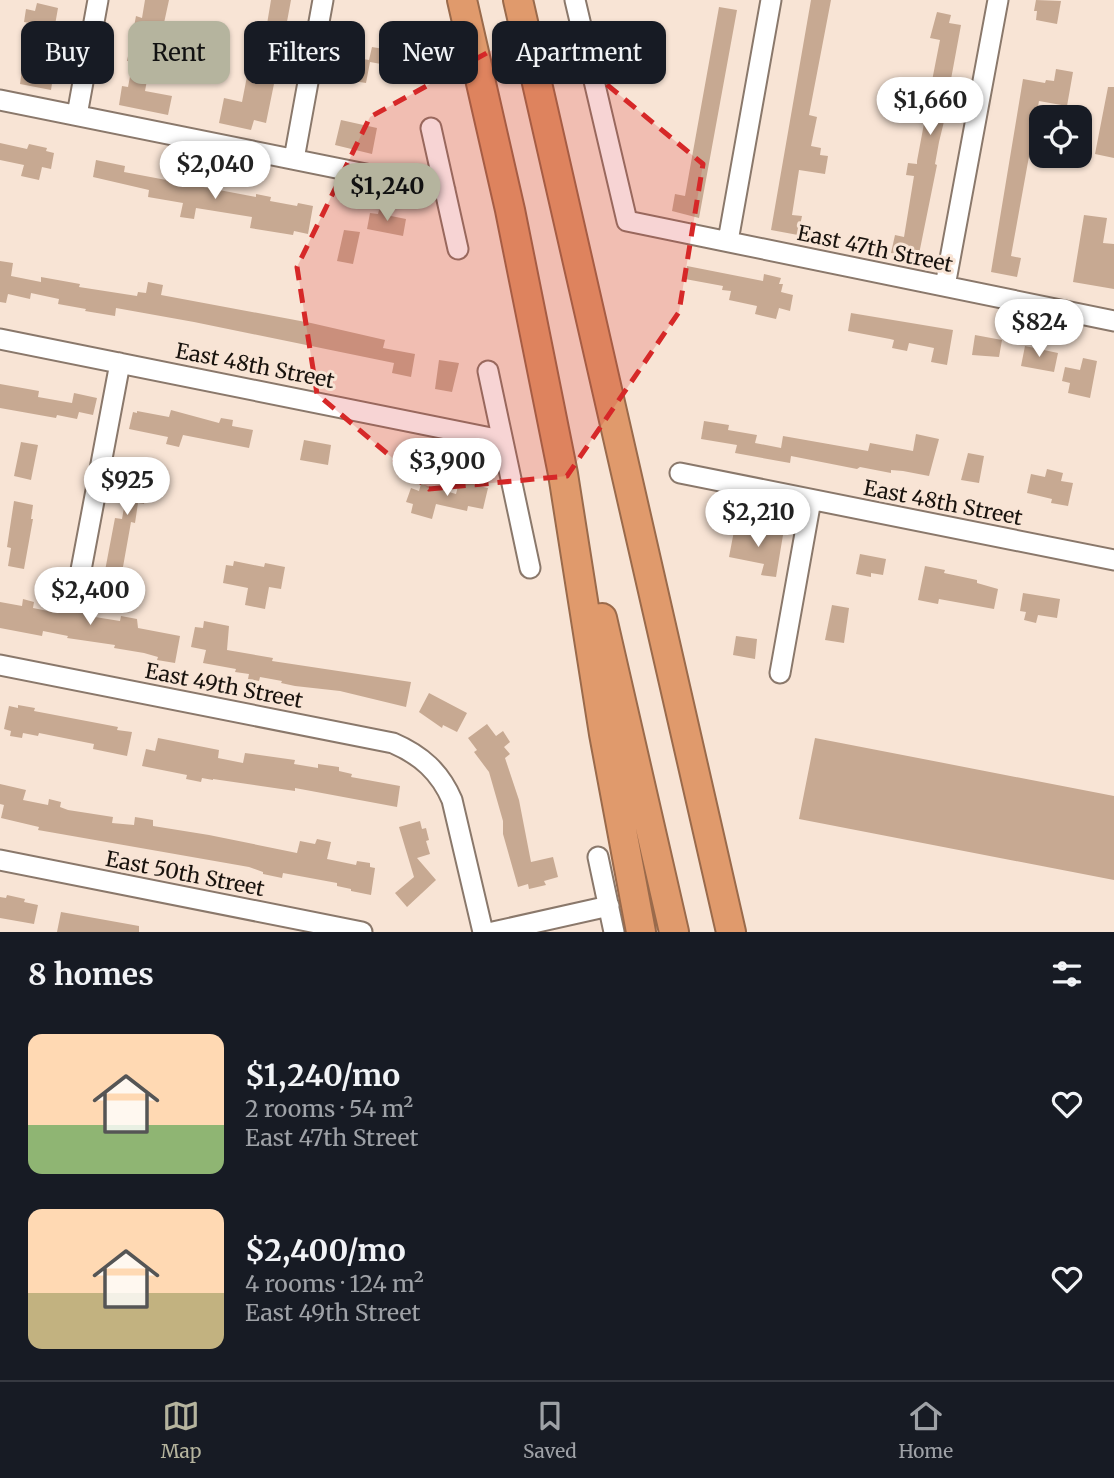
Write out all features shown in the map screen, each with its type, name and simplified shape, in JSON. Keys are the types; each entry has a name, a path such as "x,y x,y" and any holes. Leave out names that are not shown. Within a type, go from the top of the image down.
{"highway":[{"path":"462,0 510,209 563,474 604,734 641,932"},
{"path":"518,0 731,932"},
{"path":"563,474 610,648 674,932"}],"street":[{"path":"77,115 98,0"},
{"path":"294,159 323,0"},
{"name":"East 47th Street","path":"575,0 627,221 1114,321"},
{"path":"727,241 771,0"},
{"path":"945,286 998,0"},
{"path":"0,100 445,190"},
{"path":"431,128 458,249"},
{"name":"East 48th Street","path":"0,339 502,439"},
{"path":"80,569 120,363"},
{"path":"488,371 530,568"},
{"name":"East 48th Street","path":"680,473 1114,560"},
{"path":"779,673 811,500"},
{"name":"East 49th Street","path":"0,666 393,743 408,749 432,768 443,781 452,800 483,932"},
{"path":"598,857 614,932"},
{"name":"East 50th Street","path":"0,860 362,932"},
{"path":"493,932 609,906"}],"highlighted area":[{"path":"536,26 703,164 679,312 567,476 429,489 317,394 297,267 370,117"}],"building":[{"path":"145,0 169,0 164,21 135,21 136,16 142,18"},
{"path":"271,0 291,0 287,21 268,21"},
{"path":"811,0 831,0 809,115 817,117 811,146 821,148 820,155 828,156 825,174 799,170 792,215 802,216 798,235 771,230"},
{"path":"1036,0 1061,1 1057,24 1036,20"},
{"path":"37,3 58,8 56,21 24,21 26,9 35,11"},
{"path":"719,7 737,10 699,218 672,211 675,194 685,196"},
{"path":"937,12 951,15 949,23 961,25 949,90 956,92 954,106 948,105 939,142 918,259 891,253 895,235 904,237 914,176 906,175 908,163 917,164 926,113 921,112 923,98 926,90 930,91 940,40 930,38"},
{"path":"372,47 379,48 379,64 370,62 366,83 365,59 369,60"},
{"path":"1056,69 1073,72 1067,105 1039,101 1038,105 1029,105 1029,156 1011,256 1021,258 1017,277 991,272 1023,79 1045,83 1046,80 1054,81"},
{"path":"21,77 21,84 52,84 51,90 20,84"},
{"path":"129,84 146,84 145,91 172,96 168,115 119,105 122,86 128,87"},
{"path":"245,84 274,84 266,123 254,120 251,130 219,123 224,98 242,102"},
{"path":"1108,87 1114,87 1114,158 1095,154"},
{"path":"341,120 377,128 372,154 335,145"},
{"path":"0,143 27,149 29,144 47,148 46,151 54,153 51,169 42,167 39,180 21,176 24,165 0,160"},
{"path":"96,160 125,166 124,172 256,197 256,194 271,197 270,201 297,206 298,203 313,206 308,234 294,231 293,235 250,228 252,217 196,208 194,219 180,217 183,203 148,197 149,190 93,177"},
{"path":"379,210 406,219 403,236 367,229 370,213 378,214"},
{"path":"1084,215 1107,218 1103,243 1114,244 1114,289 1073,282"},
{"path":"344,230 360,232 353,264 337,261"},
{"path":"0,261 13,263 11,276 41,282 41,277 80,284 79,287 137,296 138,292 146,293 148,282 163,285 161,295 385,340 383,348 415,354 411,377 392,373 394,363 194,322 116,308 115,316 85,311 86,309 58,304 59,299 31,293 30,299 8,294 6,303 0,302"},
{"path":"687,266 763,281 764,274 781,278 781,292 793,295 790,311 779,308 776,319 755,314 757,306 729,300 731,291 722,290 723,286 685,279"},
{"path":"851,313 953,330 947,365 931,362 934,348 909,343 907,351 892,348 894,340 848,331"},
{"path":"975,335 1002,340 999,357 972,355"},
{"path":"1025,346 1058,353 1054,372 1021,366"},
{"path":"1083,358 1097,361 1090,398 1068,393 1070,383 1062,381 1065,367 1080,370"},
{"path":"439,360 459,363 452,392 435,389"},
{"path":"0,384 39,391 38,397 72,403 74,393 97,398 93,415 79,412 77,419 57,415 56,418 0,408"},
{"path":"171,410 219,423 221,418 233,420 232,426 253,430 249,448 183,435 179,447 166,444 168,437 129,429 133,412 169,417"},
{"path":"704,421 729,425 728,430 757,435 755,443 781,448 783,436 868,451 870,443 913,451 916,434 939,439 929,476 903,471 891,470 891,473 860,467 857,469 791,456 790,463 735,453 737,445 701,439"},
{"path":"304,440 331,445 328,465 300,460"},
{"path":"21,442 38,445 31,480 14,476"},
{"path":"968,453 984,456 979,483 961,480"},
{"path":"127,462 151,467 144,504 138,503 135,523 131,522 121,578 104,576 115,518 122,519 128,485 123,484"},
{"path":"1047,469 1063,473 1061,481 1073,483 1068,506 1051,503 1052,499 1027,493 1031,474 1045,477"},
{"path":"464,477 475,479 474,485 488,488 483,509 468,506 467,511 436,504 432,519 411,513 413,504 406,502 411,488 419,491 421,484 456,494 459,482 462,482"},
{"path":"14,501 33,505 24,569 8,566 11,548 7,547"},
{"path":"740,527 783,535 776,577 761,575 764,564 729,557 734,531 739,532"},
{"path":"860,554 886,559 883,575 871,573 871,577 856,574"},
{"path":"234,561 264,567 265,563 285,567 281,589 269,587 265,609 245,605 248,588 223,583 226,565 233,566"},
{"path":"925,566 977,580 977,583 998,589 994,609 939,599 938,604 918,600"},
{"path":"83,589 100,592 95,617 120,621 121,616 137,619 138,628 180,636 175,663 157,660 158,657 144,653 114,648 115,645 67,638 68,636 43,631 42,636 0,628 0,602 22,606 23,599 34,602 33,608 58,613 59,610 71,612 73,603 81,604"},
{"path":"1023,593 1060,599 1057,618 1038,615 1036,623 1024,620 1026,612 1020,611"},
{"path":"832,605 849,608 844,643 825,640"},
{"path":"204,621 229,626 227,650 273,658 272,661 411,682 406,707 340,691 295,686 260,677 259,681 248,679 249,674 235,672 236,669 203,663 206,650 191,647 195,627 203,628"},
{"path":"736,636 757,639 755,659 733,655"},
{"path":"429,693 467,713 457,732 443,725 442,728 419,712"},
{"path":"18,705 35,708 34,711 132,732 127,756 93,749 94,744 39,733 38,736 23,733 22,738 10,736 11,731 4,729 9,706 18,708"},
{"path":"487,724 496,736 503,731 510,742 504,747 510,754 505,758 519,800 531,862 553,857 558,877 544,881 546,885 529,889 528,884 518,887 489,772 474,752 477,750 468,738"},
{"path":"158,738 219,750 218,758 243,763 245,753 295,760 294,764 318,768 318,764 339,767 339,771 352,774 351,777 400,786 397,807 295,788 295,791 202,778 201,782 186,779 187,775 142,766 146,749 155,751"},
{"path":"815,738 1114,796 1114,880 799,819"},
{"path":"0,784 26,790 23,800 48,805 49,799 61,802 60,807 68,810 113,817 112,823 134,825 135,817 153,820 153,826 297,853 300,841 315,844 317,839 331,842 327,859 356,865 357,861 370,863 370,867 375,868 371,895 351,891 337,886 337,883 283,873 282,878 263,874 249,867 38,830 39,827 1,818 4,805 0,804"},
{"path":"420,821 422,829 426,828 430,854 417,858 436,880 407,907 395,893 414,877 399,827"},
{"path":"7,895 38,905 34,924 0,918 0,897 6,898"},
{"path":"61,912 139,926 139,932 57,932"}]}
